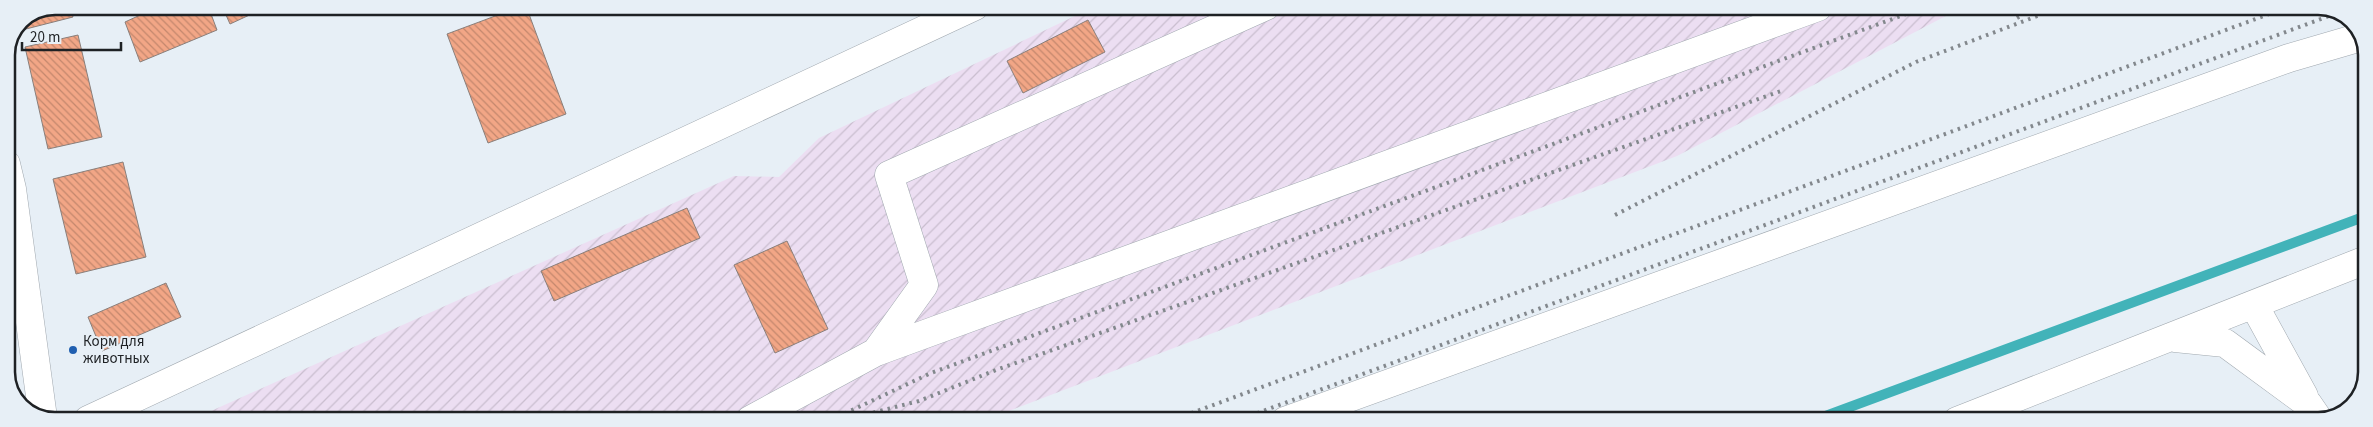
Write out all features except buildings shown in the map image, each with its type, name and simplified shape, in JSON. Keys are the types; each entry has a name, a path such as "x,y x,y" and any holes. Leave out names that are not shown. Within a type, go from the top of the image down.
{"street":[{"path":"105,412 957,15"},
{"path":"876,352 924,285 889,175 1246,15"},
{"path":"765,412 876,352 1796,15"},
{"path":"1307,412 2289,58 2355,39"},
{"path":"15,211 42,410"},
{"path":"1980,412 2358,263"},
{"path":"2254,305 2314,412"},
{"path":"2170,337 2225,343 2314,412"}],"shaded area":[{"path":"1077,15 1948,15 1677,156 1006,412 209,412 734,176 779,177 819,138"}],"waterway":[{"path":"1836,412 2358,219"}],"railway":[{"path":"848,412 931,373 1903,15"},
{"path":"2017,18 2022,15"},
{"path":"1615,215 1916,62 2040,15"},
{"path":"1194,412 2266,15"},
{"path":"1260,412 2328,16"},
{"path":"876,412 919,401 996,370 1781,91"}],"place":[{"name":"Корм для животных","path":"73,350"}]}
